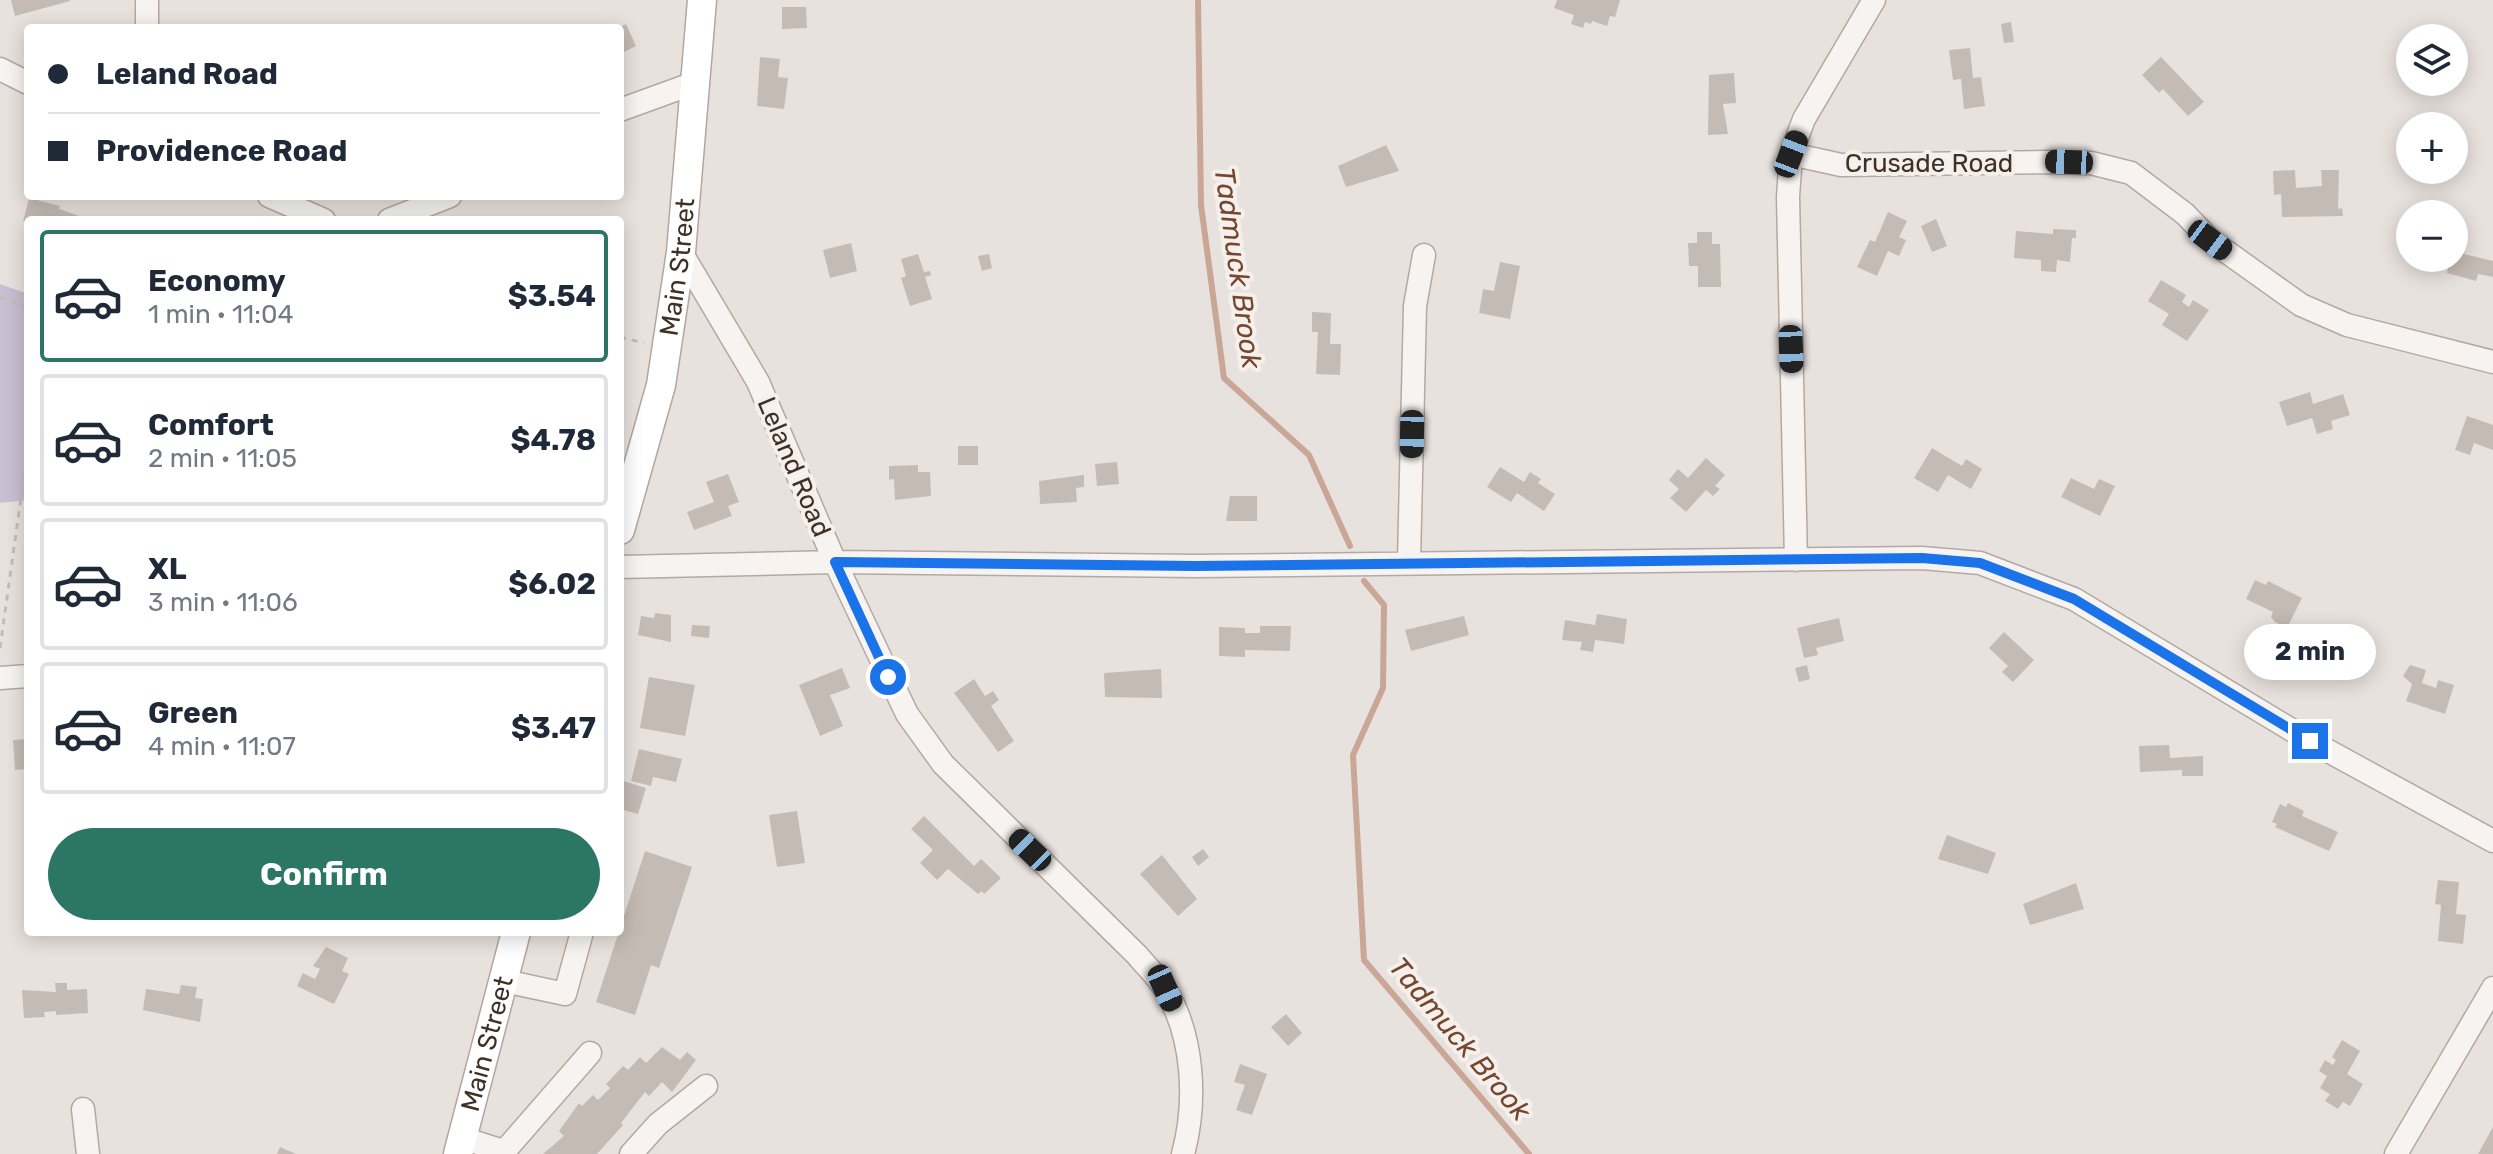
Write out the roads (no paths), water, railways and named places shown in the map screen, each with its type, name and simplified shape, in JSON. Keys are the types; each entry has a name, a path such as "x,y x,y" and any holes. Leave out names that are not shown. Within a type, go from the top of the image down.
{"main road":[{"name":"Main Street","path":"624,516 661,385 681,252 702,0"},
{"name":"Main Street","path":"460,1146 515,936"}],"street":[{"path":"147,0 147,24"},
{"path":"1796,560 1788,197 1791,154 1804,119 1874,0"},
{"path":"0,69 24,81"},
{"path":"624,109 697,82"},
{"name":"Crusade Road","path":"1791,154 1841,165 2091,163 2131,173 2185,214 2210,240 2301,305 2347,325 2493,362"},
{"path":"278,200 315,216"},
{"path":"399,216 440,200"},
{"name":"Leland Road","path":"681,252 758,382 835,562 907,714 943,764 1137,955 1165,988 1179,1021 1187,1052 1190,1083 1183,1154"},
{"path":"1409,561 1415,306 1424,255"},
{"path":"624,567 835,562 1209,566 1409,561 1922,558 1980,563 2074,599 2310,741 2493,841"},
{"path":"0,678 24,676"},
{"path":"504,981 565,994 581,936"},
{"path":"2396,1154 2493,988"},
{"path":"460,1146 502,1152 590,1053"},
{"path":"631,1154 658,1124 706,1086"},
{"path":"83,1109 88,1154"}],"waterway":[{"name":"Tadmuck Brook","path":"1198,0 1201,205 1224,378 1309,455 1350,546"},
{"name":"Tadmuck Brook","path":"1364,581 1384,605 1383,688 1353,755 1364,960 1529,1154"}]}
